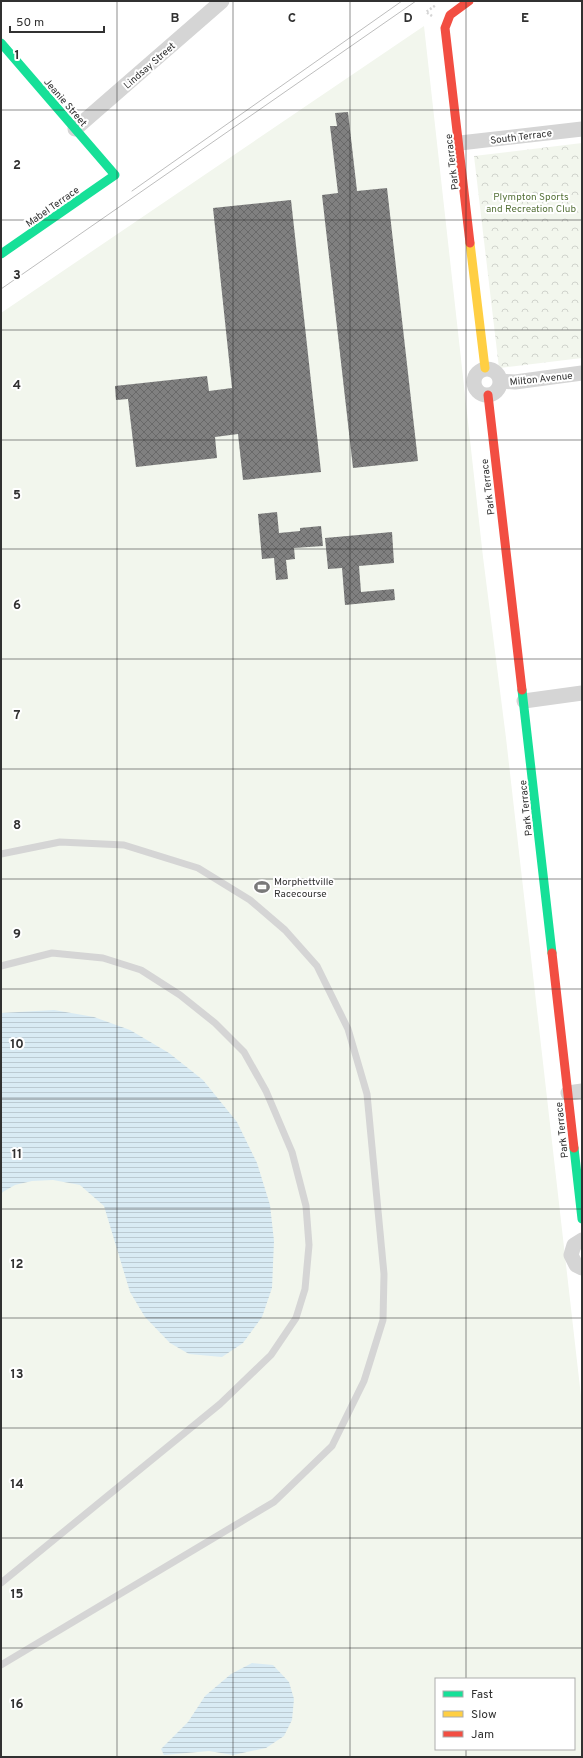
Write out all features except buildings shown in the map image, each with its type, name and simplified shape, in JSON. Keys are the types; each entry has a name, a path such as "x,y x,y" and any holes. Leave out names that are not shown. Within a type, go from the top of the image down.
{"street":[{"name":"Lindsay Street","path":"75,129 222,1"},
{"name":"Park Terrace","path":"468,1 456,9 448,17 445,24 485,368"},
{"name":"Jeanie Street","path":"1,43 115,175"},
{"name":"South Terrace","path":"460,143 582,128"},
{"name":"Mabel Terrace","path":"1,254 115,175"},
{"path":"485,368 494,370 500,381 497,390 488,395 479,393 473,382 475,375 485,368"},
{"name":"Milton Avenue","path":"500,381 515,382 582,373"},
{"name":"Park Terrace","path":"488,395 524,701 575,1092 582,1219"},
{"path":"524,701 582,693"},
{"path":"582,1240 574,1245 571,1255 576,1265 582,1268"}],"lane":[{"path":"1,854 60,842 124,845 198,868 250,900 285,930 317,966 348,1028 367,1094 384,1274 383,1320 381,1328 364,1381 332,1446 274,1502 1,1665"},
{"path":"1,966 52,953 103,958 141,970 180,995 215,1023 244,1052 266,1091 275,1111 292,1152 306,1206 309,1245 305,1289 296,1318 271,1355 220,1404 1,1583"}],"path":[{"path":"426,12 441,1"}],"green space":[{"name":"Morphettville Racecourse","path":"424,26 483,557 506,738 582,1405 582,1757 1,1757 1,313"},
{"name":"Plympton Sports and Recreation Club","path":"582,143 582,358 499,368 474,156"}],"shaded area":[{"path":"54,1010 94,1017 130,1030 169,1053 203,1080 237,1122 257,1163 270,1205 274,1241 272,1288 262,1317 243,1343 222,1357 189,1354 170,1343 145,1317 130,1292 104,1206 80,1185 53,1180 32,1181 15,1185 1,1193 1,1013"},
{"path":"252,1663 273,1665 289,1682 294,1699 292,1720 284,1736 266,1748 233,1755 209,1751 164,1755 161,1749 188,1722 205,1696 231,1674"}],"tram line":[{"path":"132,191 402,1"},
{"path":"1,289 416,1"}],"traffic: fast":[{"path":"1,43 115,175 1,254"},
{"path":"522,690 552,953"},
{"path":"574,1148 582,1219"}],"traffic: slow":[{"path":"470,243 485,368"}],"traffic: jam":[{"path":"469,1 450,15 445,28 470,243"},
{"path":"488,395 522,690"},
{"path":"552,953 574,1148"}],"place":[{"name":"Morphettville Racecourse","path":"262,887"}]}
